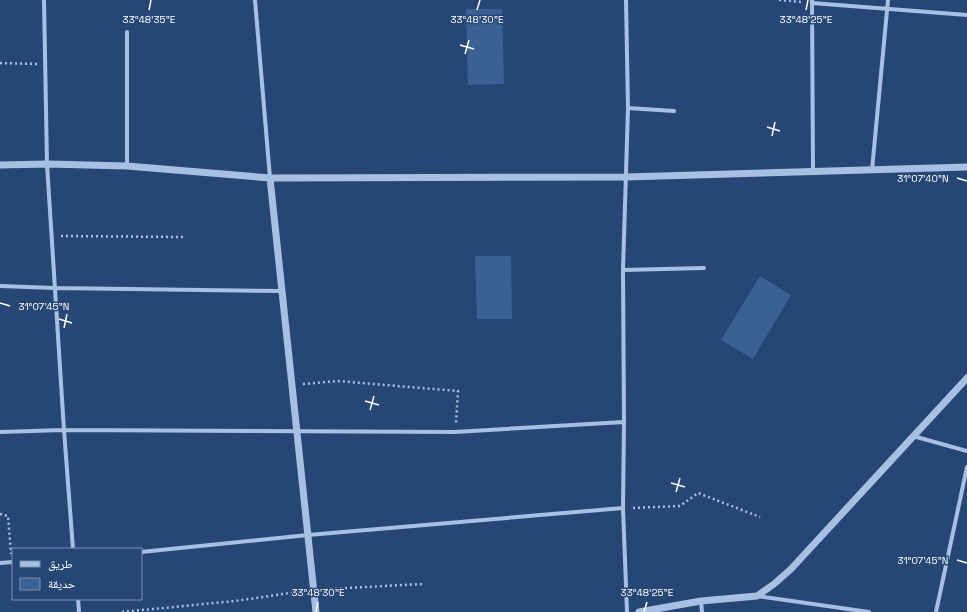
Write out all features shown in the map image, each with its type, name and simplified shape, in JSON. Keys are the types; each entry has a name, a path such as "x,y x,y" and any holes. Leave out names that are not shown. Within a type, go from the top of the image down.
{"street":[{"path":"44,0 48,164 64,430 73,548"},
{"path":"255,0 270,178 316,612"},
{"path":"626,0 628,108 623,270 623,508 627,612"},
{"path":"872,170 888,0"},
{"path":"813,172 812,2 967,15"},
{"path":"127,32 127,166"},
{"path":"628,108 674,111"},
{"path":"0,165 48,164 127,166 270,178 626,177 967,167"},
{"path":"623,270 704,268"},
{"path":"0,286 282,291"},
{"path":"757,596 791,569 967,378"},
{"path":"0,432 64,430 455,432 624,422"},
{"path":"913,436 967,451"},
{"path":"936,612 967,466"},
{"path":"142,552 308,535 623,508"},
{"path":"0,563 12,562"},
{"path":"638,612 701,601 757,596 841,610 869,612"},
{"path":"78,600 79,612"},
{"path":"701,601 702,612"}],"path":[{"path":"778,0 812,2"},
{"path":"0,63 46,65"},
{"path":"53,236 183,237"},
{"path":"293,384 338,381 458,391 455,432"},
{"path":"623,508 680,506 698,493 760,517"},
{"path":"0,514 8,516 12,562"},
{"path":"122,612 235,601 314,590 424,584"}],"green space":[{"path":"466,9 502,9 504,84 468,85"},
{"path":"475,256 511,256 512,319 477,319"},
{"path":"760,276 791,295 753,359 721,340"}]}
